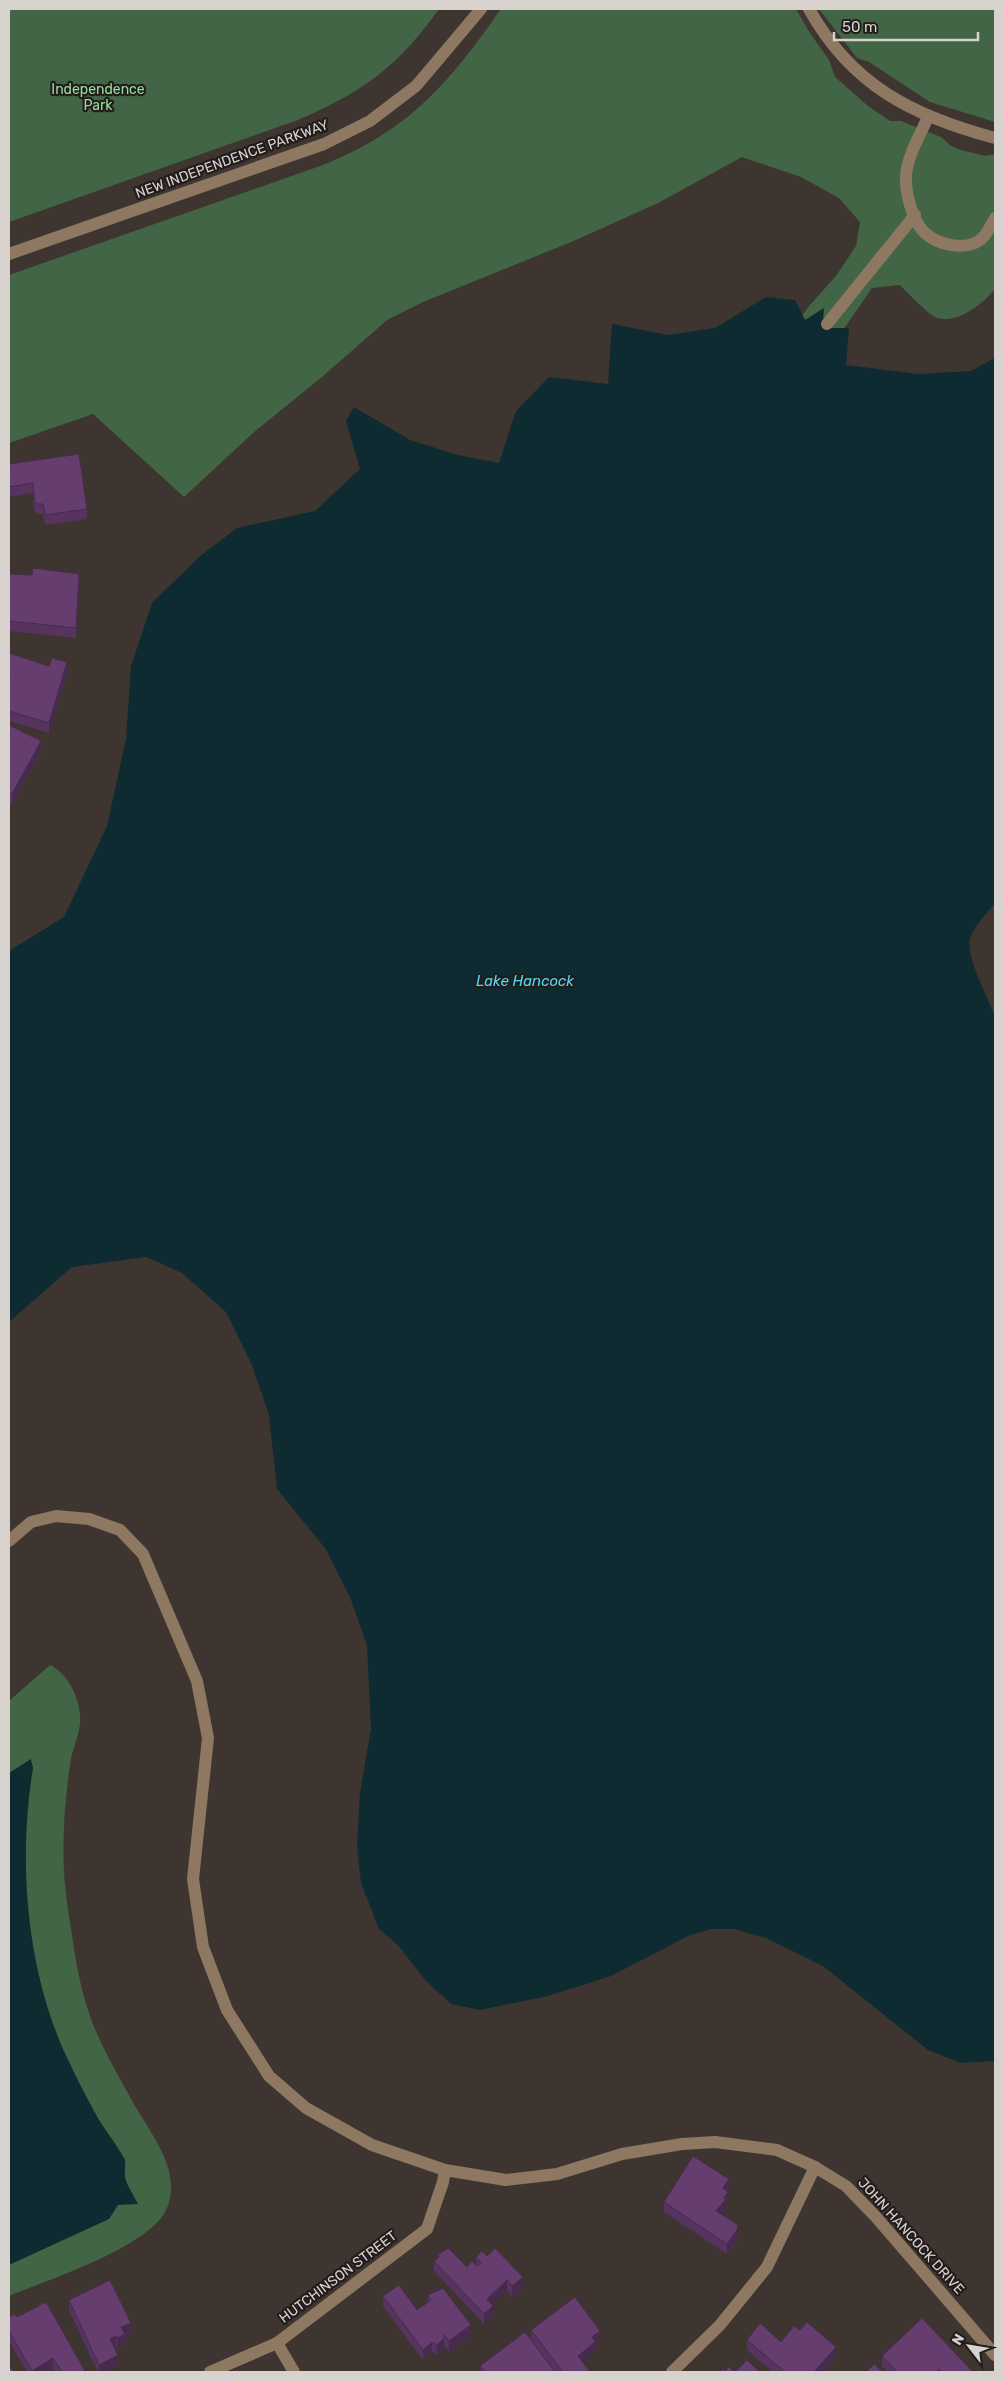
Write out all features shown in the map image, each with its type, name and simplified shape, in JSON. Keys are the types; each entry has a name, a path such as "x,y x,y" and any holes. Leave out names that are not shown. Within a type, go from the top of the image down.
{"street":[{"name":"NEW INDEPENDENCE PARKWAY","path":"9,254 324,144 370,121 416,86 480,9"},
{"path":"809,9 819,26 849,64 901,103 928,117 954,127 995,138"},
{"path":"928,117 908,164 908,191 915,215 925,232 938,240 954,246 968,245 980,240 995,218"},
{"path":"827,324 915,215"},
{"name":"JOHN HANCOCK DRIVE","path":"9,1541 31,1522 56,1516 89,1519 120,1530 143,1554 197,1681 208,1738 193,1879 203,1947 226,2010 269,2076 306,2108 372,2145 445,2170 506,2180 558,2174 622,2154 682,2144 715,2142 777,2150 815,2167 846,2186 876,2217 995,2355"},
{"path":"672,2372 720,2325 766,2267 815,2167"},
{"name":"HUTCHINSON STREET","path":"210,2372 277,2343 426,2229 443,2182 445,2170"},
{"path":"277,2343 294,2372"}],"green space":[{"name":"Independence Park","path":"9,9 439,9 424,29 393,63 358,89 318,111 295,121 9,222"},
{"path":"501,9 796,9 829,60 835,77 868,106 890,121 901,121 941,137 951,146 961,150 986,156 995,154 995,289 968,312 951,319 943,319 931,315 900,285 872,288 834,343 794,327 809,306 836,276 856,246 860,222 839,198 801,177 742,157 658,203 576,240 423,302 387,320 322,377 254,432 184,497 93,414 9,443 9,275 323,165 353,151 404,120 425,102 463,60"},
{"path":"819,9 995,9 995,122 930,102 869,62 857,58"},
{"path":"50,1665 67,1680 75,1694 80,1715 80,1727 70,1764 64,1840 66,1896 79,1977 85,2001 98,2037 163,2154 171,2181 171,2194 167,2208 157,2222 141,2236 96,2261 9,2296 9,1701"}],"water":[{"name":"Lake Hancock","path":"766,297 795,300 805,320 824,308 823,323 832,328 849,328 846,365 918,374 971,371 995,358 995,903 974,929 969,946 974,966 995,1016 995,2061 961,2063 928,2050 823,1966 766,1938 734,1929 711,1929 688,1936 611,1976 548,1996 480,2010 451,2004 426,1981 398,1945 379,1929 361,1883 357,1846 360,1793 371,1729 367,1645 350,1597 325,1548 277,1489 269,1415 252,1365 226,1312 182,1273 146,1257 72,1267 9,1322 9,951 64,917 107,826 126,739 131,666 152,603 199,557 237,528 315,511 360,469 346,421 354,407 410,440 458,455 499,463 516,411 549,377 608,384 612,324 668,335 715,328"},
{"path":"31,1759 33,1768 28,1803 26,1874 28,1911 33,1947 41,1982 50,2016 63,2049 99,2120 124,2158 126,2180 138,2204 118,2205 109,2219 9,2265 9,1773"}],"building":[{"path":"79,454 87,509 45,515 43,504 36,504 33,483 9,487 9,464"},
{"path":"33,568 79,574 76,628 9,621 9,574 32,575"},
{"path":"9,653 49,666 52,658 67,662 49,723 9,711"},
{"path":"9,725 41,741 12,794 9,793"},
{"path":"693,2156 729,2179 723,2188 728,2192 724,2198 726,2199 716,2211 738,2225 737,2230 727,2244 664,2202"},
{"path":"448,2248 467,2267 472,2261 477,2266 481,2263 476,2257 482,2251 487,2256 495,2248 523,2277 512,2286 507,2280 487,2299 493,2306 484,2314 434,2261 439,2257 438,2255"},
{"path":"110,2280 131,2323 121,2327 125,2334 110,2339 118,2355 99,2365 69,2300"},
{"path":"399,2285 417,2310 431,2300 428,2295 443,2288 471,2325 449,2341 444,2335 444,2338 437,2345 432,2342 423,2350 383,2296"},
{"path":"575,2297 600,2331 592,2337 595,2342 578,2356 590,2372 563,2372 531,2330"},
{"path":"46,2302 85,2371 62,2372 53,2358 32,2371 9,2331 9,2317 15,2314 17,2317"},
{"path":"922,2318 973,2372 942,2372 939,2369 936,2372 897,2372 882,2356"},
{"path":"807,2322 836,2347 814,2372 785,2372 747,2340 760,2323 781,2342 794,2326 800,2330"},
{"path":"525,2332 555,2372 485,2372 480,2366"},
{"path":"747,2360 760,2372 735,2372"},
{"path":"9,2364 14,2372 9,2372"},
{"path":"874,2364 883,2372 866,2372"},
{"path":"729,2367 735,2372 719,2372 723,2369 725,2371"}]}
